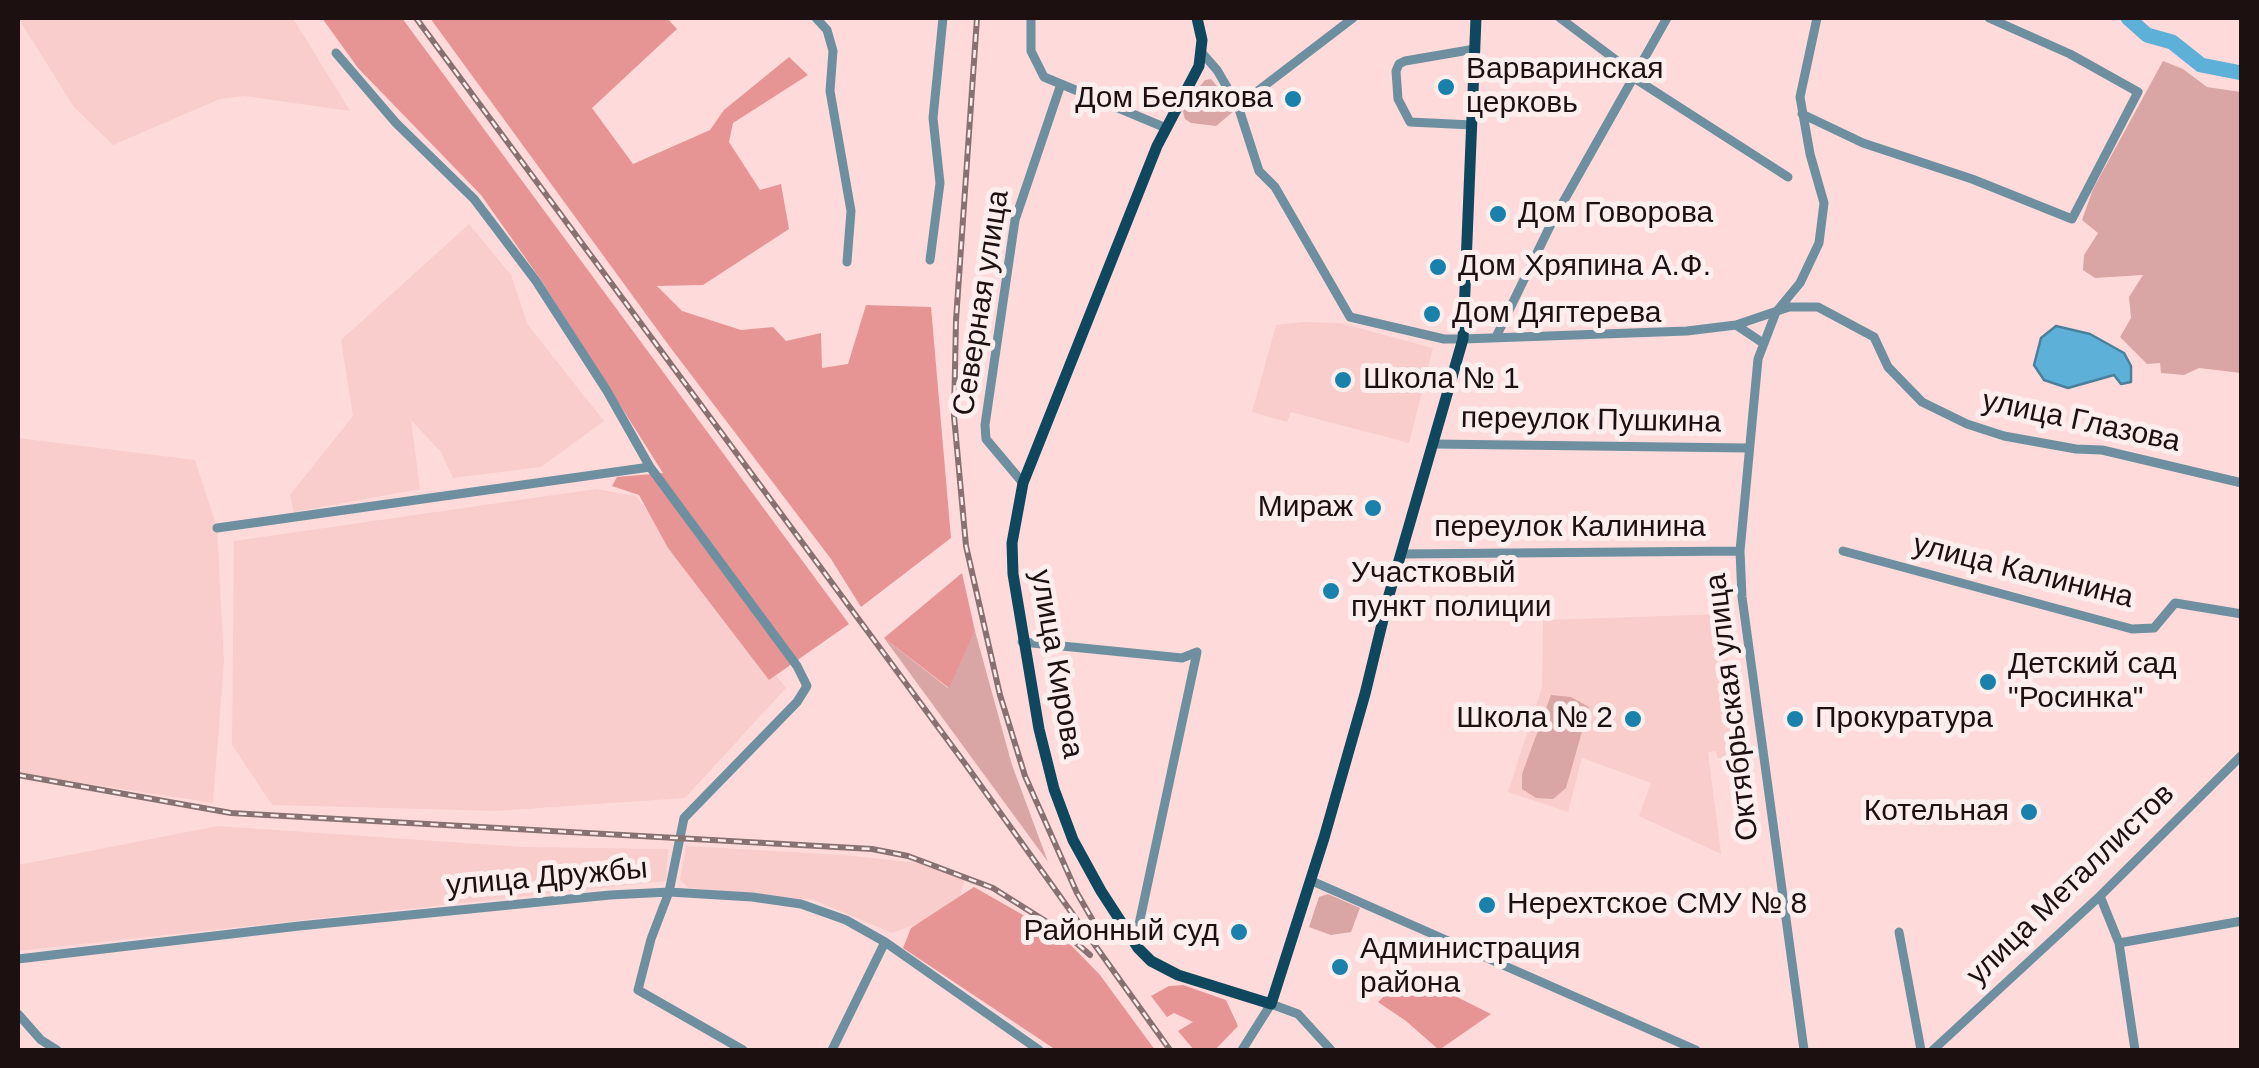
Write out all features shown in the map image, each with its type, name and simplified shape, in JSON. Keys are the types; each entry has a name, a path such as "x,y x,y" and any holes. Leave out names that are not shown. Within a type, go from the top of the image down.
{"main road":[{"path":"1197,18 1202,53"},
{"path":"1272,1004 1312,882 1463,339 1476,18"},
{"name":"улица Кирова","path":"1202,53 1107,267 1023,483 1012,543 1022,642 1054,789 1073,840 1134,943 1152,961 1178,975 1272,1004"}],"street":[{"path":"816,18 827,30 833,51 830,91 851,211 848,262"},
{"path":"930,260 940,183 933,118 943,18"},
{"path":"1031,18 1031,51 1044,77 1166,128"},
{"path":"1238,106 1352,18"},
{"path":"1560,18 1634,78 1788,176"},
{"path":"1496,336 1553,220 1667,18"},
{"name":"Октябрьская улица","path":"1804,1050 1742,597 1740,552 1758,358 1776,312 1800,283 1819,243 1824,203 1800,97 1817,18"},
{"path":"1802,114 1863,143 2072,219 2138,92 2070,54 1989,18"},
{"path":"1472,125 1410,122 1398,100 1396,72 1398,64 1405,61 1474,49"},
{"path":"336,53 396,123 474,199 536,281 650,467 807,686 797,702 684,818 669,892 638,990 743,1050"},
{"name":"улица Глазова","path":"1202,53 1238,106 1259,171 1275,187 1350,316 1444,339 1624,336 1736,325 1804,305 1818,307 1874,337 1888,367 1922,402 1967,424 2004,436 2102,450 2242,483"},
{"name":"Северная улица","path":"1023,483 986,440 985,426 1014,220 1060,84"},
{"path":"1736,325 1763,343"},
{"name":"переулок Пушкина","path":"1434,444 1748,448"},
{"path":"217,528 650,467"},
{"name":"улица Калинина","path":"1842,551 2132,628 2154,628 2176,603 2242,614"},
{"name":"переулок Калинина","path":"1401,554 1740,552"},
{"path":"1022,642 1182,658 1197,652 1134,943"},
{"name":"улица Металлистов","path":"1932,1050 2100,896 2242,755"},
{"path":"1312,882 1696,1050"},
{"name":"улица Дружбы","path":"18,958 313,924 669,892 801,904 846,920 885,942 1039,1050"},
{"path":"2100,896 2120,944 2134,1050"},
{"path":"2120,944 2242,921"},
{"path":"1899,932 1920,1050"},
{"path":"832,1050 885,942"},
{"path":"1242,1050 1272,1004 1298,1014 1331,1050"},
{"path":"18,1014 39,1046 57,1050"}],"shaded area":[{"path":"18,18 293,18 350,111 244,96 220,99 113,145 74,107"},
{"path":"322,18 402,18 849,624 769,680 668,548 639,495 612,486 617,477 663,473 541,280 481,195 358,68"},
{"path":"430,18 667,18 677,29 592,108 633,164 710,130 724,110 789,57 808,75 733,123 729,142 760,190 781,184 789,229 703,285 657,286 682,311 741,330 773,327 786,341 821,333 822,368 848,364 866,305 931,307 951,538 861,607 831,559 670,347"},
{"path":"2163,61 2183,69 2207,87 2241,92 2241,373 2199,368 2184,375 2161,373 2160,363 2147,364 2120,337 2131,318 2129,297 2143,275 2095,278 2083,270 2084,255 2098,233 2082,220 2093,189"},
{"path":"1211,79 1234,111 1216,126 1191,123 1185,119 1182,108 1205,80"},
{"path":"469,224 511,275 528,325 604,421 541,467 453,478 441,452 411,420 420,489 294,512 290,495 353,416 341,340"},
{"name":"Школа № 1","path":"1340,323 1433,348 1409,443 1291,412 1287,422 1252,412 1276,325"},
{"path":"18,438 195,460 217,528 224,661 213,803 18,773"},
{"path":"596,489 636,496 786,688 685,798 496,811 272,805 232,745 234,541"},
{"path":"962,573 975,631 949,688 884,638"},
{"name":"Школа № 2","path":"1723,614 1738,758 1717,758 1716,751 1708,752 1721,854 1639,816 1651,783 1582,758 1568,812 1508,792 1542,687 1543,620"},
{"path":"975,631 1012,765 1048,862 884,638 948,688"},
{"path":"1551,695 1571,697 1589,707 1566,788 1553,799 1536,798 1522,789 1522,774"},
{"path":"218,826 523,847 668,849 666,881 18,951 18,865"},
{"path":"686,846 919,863 965,879 956,910 892,933 814,900 689,888 680,880"},
{"path":"974,887 1065,939 1100,975 1155,1050 1056,1050 903,948 911,928"},
{"path":"1328,894 1360,908 1351,932 1331,935 1309,927 1319,897"},
{"path":"1409,973 1491,1014 1439,1050 1378,1002"},
{"path":"1183,985 1226,1000 1238,1026 1215,1050 1194,1050 1178,1031 1193,1022 1174,1013 1167,1017 1151,996 1169,986"}],"water":[{"path":"2056,326 2090,334 2124,353 2131,366 2131,382 2121,384 2114,375 2068,388 2044,380 2034,365 2041,338"}],"waterway":[{"path":"2128,18 2147,35 2172,42 2201,65 2242,73"}],"railway":[{"path":"416,18 966,765 1170,1050"},
{"path":"977,18 956,320 954,416 966,546 1000,695 1025,776 1077,893 1099,931"},
{"path":"18,775 231,813 872,849 908,856 993,888 1066,934 1090,955"}],"place":[{"name":"Варваринская церковь","path":"1446,87"},
{"name":"Дом Белякова","path":"1293,99"},
{"name":"Дом Говорова","path":"1498,214"},
{"name":"Дом Хряпина А.Ф.","path":"1438,267"},
{"name":"Дом Дягтерева","path":"1432,314"},
{"name":"Школа № 1","path":"1343,380"},
{"name":"Мираж","path":"1373,508"},
{"name":"Участковый пункт полиции","path":"1331,591"},
{"name":"Детский сад \"Росинка\"","path":"1988,682"},
{"name":"Школа № 2","path":"1633,719"},
{"name":"Прокуратура","path":"1795,719"},
{"name":"Котельная","path":"2029,812"},
{"name":"Нерехтское СМУ № 8","path":"1487,905"},
{"name":"Районный суд","path":"1239,932"},
{"name":"Администрация района","path":"1340,967"}]}
